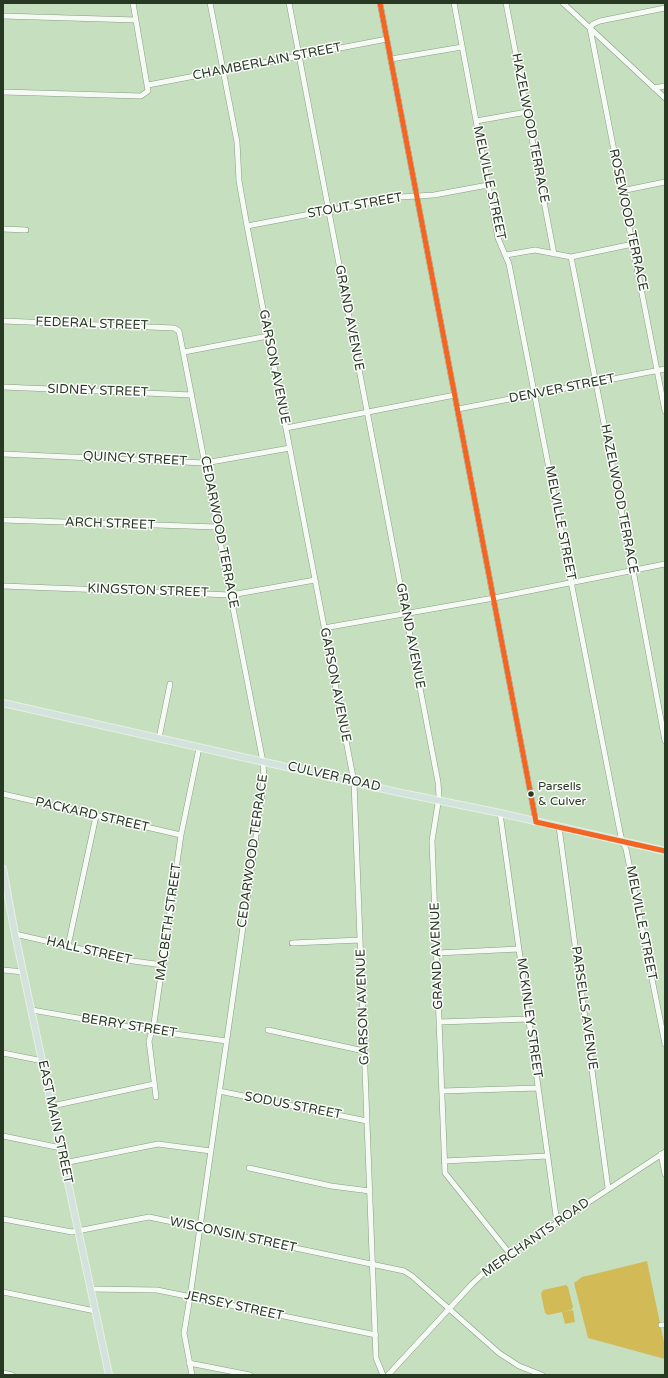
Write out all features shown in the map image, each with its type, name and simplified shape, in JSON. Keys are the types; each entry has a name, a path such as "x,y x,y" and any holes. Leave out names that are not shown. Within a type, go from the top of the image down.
{"main road":[{"name":"CULVER ROAD","path":"3,703 665,851"},
{"name":"EAST MAIN STREET","path":"3,870 15,934 108,1375"}],"street":[{"path":"133,3 148,88"},
{"name":"GARSON AVENUE","path":"210,3 238,149 239,181 247,226 354,782 376,1358 383,1375"},
{"name":"GRAND AVENUE","path":"289,3 438,782 439,801 432,832 432,841 445,1173 510,1254"},
{"path":"380,3 418,196 536,822"},
{"name":"MELVILLE STREET","path":"454,3 498,238 509,264 622,842 626,849 665,1044"},
{"name":"HAZELWOOD TERRACE","path":"506,3 554,254"},
{"path":"563,3 665,98"},
{"path":"590,28 593,24 600,21 665,8"},
{"path":"3,16 136,20"},
{"name":"ROSEWOOD TERRACE","path":"590,28 665,411"},
{"name":"CHAMBERLAIN STREET","path":"3,92 141,96 148,88 223,71 387,39"},
{"path":"391,59 462,47"},
{"path":"654,88 665,86"},
{"path":"476,121 527,112"},
{"path":"621,190 665,182"},
{"name":"STOUT STREET","path":"247,226 400,196 434,195 488,185"},
{"path":"3,229 26,230"},
{"path":"506,255 534,250 571,257 633,244"},
{"name":"HAZELWOOD TERRACE","path":"571,257 665,741"},
{"name":"FEDERAL STREET","path":"3,321 174,328 180,331"},
{"name":"CEDARWOOD TERRACE","path":"180,331 263,762 264,780 184,1334 192,1375"},
{"path":"184,352 268,336"},
{"name":"DENVER STREET","path":"458,409 665,369"},
{"name":"SIDNEY STREET","path":"3,387 192,395"},
{"path":"286,428 455,395"},
{"name":"QUINCY STREET","path":"3,454 205,463 290,448"},
{"name":"ARCH STREET","path":"3,520 217,527"},
{"path":"324,628 494,598 665,564"},
{"name":"KINGSTON STREET","path":"3,586 231,595 315,580"},
{"path":"159,738 170,684"},
{"name":"MACBETH STREET","path":"156,1097 149,1041 154,1023 163,965 181,834 199,748"},
{"name":"PACKARD STREET","path":"3,794 181,834"},
{"name":"MCKINLEY STREET","path":"500,813 556,1223"},
{"path":"68,946 96,816"},
{"name":"PARSELLS AVENUE","path":"559,827 608,1188"},
{"name":"HALL STREET","path":"15,934 133,961 163,965"},
{"path":"292,943 360,940"},
{"path":"437,953 519,949"},
{"path":"3,970 24,972"},
{"name":"BERRY STREET","path":"32,1010 152,1031 227,1041"},
{"path":"439,1022 529,1018"},
{"path":"268,1030 364,1050"},
{"path":"3,1053 43,1061"},
{"path":"52,1106 154,1084"},
{"path":"442,1091 538,1088"},
{"name":"SODUS STREET","path":"219,1091 367,1121"},
{"path":"3,1136 61,1148"},
{"path":"64,1163 158,1144 211,1151"},
{"path":"663,1153 665,1174"},
{"name":"MERCHANTS ROAD","path":"388,1375 485,1272 608,1188 663,1153"},
{"path":"444,1161 548,1156"},
{"path":"249,1168 331,1186 370,1191"},
{"name":"WISCONSIN STREET","path":"3,1219 69,1232 78,1232 149,1217 373,1264 408,1273 502,1355 519,1366 542,1375"},
{"name":"JERSEY STREET","path":"90,1289 157,1290 376,1335"},
{"path":"3,1292 95,1311"},
{"path":"189,1363 250,1375"},
{"path":"3,1373 12,1375"}],"shaded area":[{"path":"647,1261 665,1347 665,1359 588,1338 574,1283 582,1277"},
{"path":"566,1285 568,1287 573,1307 571,1310 548,1315 545,1313 541,1294 543,1290"},
{"path":"573,1310 575,1322 565,1324 562,1312"}],"transit line":[{"path":"380,3 536,822"},
{"path":"536,822 665,851"}],"place":[{"name":"Parsells & Culver","path":"531,794"}]}
